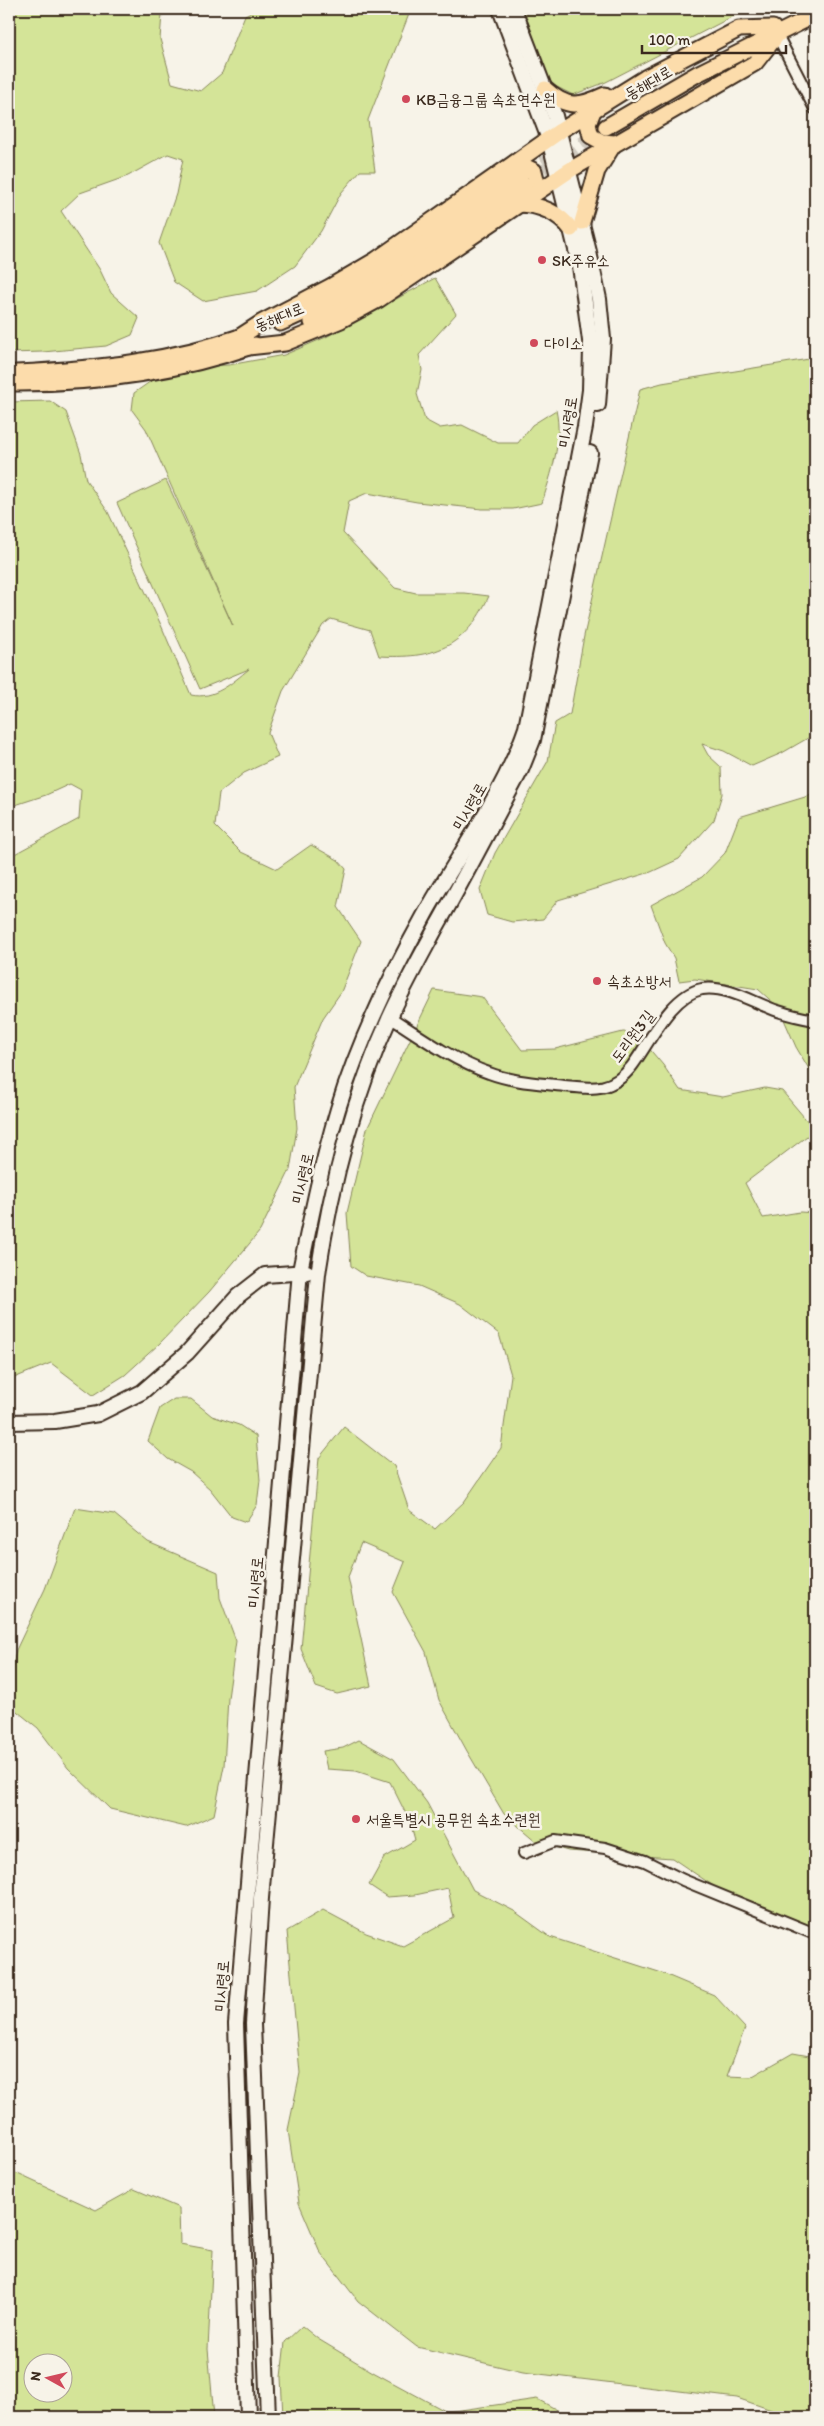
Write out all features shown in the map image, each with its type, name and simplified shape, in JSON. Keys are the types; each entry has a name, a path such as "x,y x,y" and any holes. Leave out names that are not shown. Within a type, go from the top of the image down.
{"main road":[{"name":"미시령로","path":"500,9 554,135"},
{"name":"미시령로","path":"268,2417 253,2024 261,1898 318,1274 324,1235 344,1143 356,1102 390,1017 521,770 538,722 586,474 602,369 603,339 599,299 577,225 554,135 545,89 514,9"},
{"name":"동해대로","path":"775,31 809,9"},
{"name":"동해대로","path":"600,120 652,90 775,31 815,15"},
{"path":"524,179 564,174 614,143 755,63 775,31 739,29 645,78 632,81 582,104 567,104 545,89"},
{"path":"614,143 602,142 590,136 588,124 600,120 645,78"},
{"path":"520,204 524,179 554,135 600,120"},
{"path":"243,343 285,342 341,320 378,300 520,204 535,205 577,225 597,171 614,143"},
{"name":"동해대로","path":"9,383 72,381 150,372 229,354 243,343 302,314 366,278 524,179"},
{"name":"미시령로","path":"248,2417 236,2024 300,1271 324,1161 339,1108 356,1060 397,968 424,914 500,787 519,750 526,728 586,427 590,390 589,327 580,266 577,225"},
{"name":"동해대로","path":"9,373 67,371 154,361 243,343"},
{"path":"9,1422 55,1421 98,1414 142,1392 186,1353 238,1296 266,1275 300,1271 318,1274"}],"street":[{"path":"775,31 815,109"},
{"name":"도리원3길","path":"390,1017 435,1046 488,1073 514,1080 586,1089 603,1088 630,1068 670,1010 684,997 701,990 714,989 732,993 779,1011 815,1020"},
{"path":"524,1853 555,1841 606,1848 646,1861 683,1880 815,1934"}],"green space":[{"path":"9,9 160,9 162,14 160,39 172,83 201,91 222,73 245,15 257,9 302,9 352,15 363,9 411,9 368,120 375,171 360,171 341,193 321,231 295,266 257,291 203,301 174,282 159,243 176,194 183,159 168,154 128,176 80,193 61,211 100,270 111,293 139,318 132,335 106,346 9,353"},
{"path":"522,9 747,9 606,82 573,95 549,83"},
{"path":"435,278 456,314 419,355 422,370 417,394 425,420 440,428 462,425 498,443 518,443 532,425 556,410 558,422 557,445 542,503 513,509 482,509 417,502 367,493 349,501 343,533 395,588 416,593 464,593 489,596 480,614 458,639 446,647 416,655 379,656 370,630 331,619 323,625 283,691 268,733 278,757 244,773 219,793 215,826 241,852 277,869 311,845 338,860 346,869 338,907 361,941 341,992 323,1018 294,1087 297,1128 290,1170 260,1231 209,1292 159,1344 125,1375 93,1395 51,1363 9,1380 9,857 79,819 81,790 70,784 46,795 9,807 9,402 50,401 66,412 81,454 86,480 108,512 161,625 191,695 199,696 215,693 249,669 200,689 117,503 166,480 233,626 146,429 132,410 134,393 154,379 199,366 229,365 284,355 326,337"},
{"path":"815,358 815,734 782,753 752,766 724,751 702,744 708,755 721,767 722,794 714,820 679,859 651,872 558,900 543,919 512,922 487,915 480,890 495,853 548,761 555,723 570,714 584,636 640,389 662,383"},
{"path":"815,794 815,1079 796,1047 779,1008 758,989 695,979 679,981 674,958 665,943 651,905 702,877 725,853 739,817"},
{"path":"434,990 482,997 522,1050 555,1049 623,1032 636,1033 663,1065 680,1090 723,1097 765,1088 782,1091 815,1130 745,1183 763,1218 800,1212 815,1213 815,1931 718,1889 672,1858 568,1851 537,1842 504,1814 439,1700 426,1652 393,1592 405,1562 361,1543 348,1577 371,1686 337,1694 316,1687 301,1649 319,1458 344,1427 394,1466 409,1510 435,1529 464,1502 501,1448 511,1375 499,1334 460,1304 419,1286 366,1276 351,1266 347,1213 367,1129"},
{"path":"174,1399 191,1399 212,1416 239,1425 256,1436 260,1480 257,1505 246,1522 232,1517 210,1489 191,1472 168,1459 148,1441 160,1408"},
{"path":"75,1508 114,1514 148,1542 218,1572 220,1598 236,1641 228,1698 224,1766 214,1815 186,1827 110,1809 68,1768 38,1728 13,1708 10,1683 16,1650 45,1589"},
{"path":"359,1740 394,1759 427,1803 473,1890 514,1911 550,1937 662,1973 714,1995 745,2028 727,2076 751,2077 793,2053 815,2057 815,2416 789,2416 737,2398 523,2372 417,2347 358,2301 320,2252 299,2203 288,2130 300,2073 287,1931 323,1910 366,1933 403,1946 454,1918 448,1888 415,1895 387,1897 369,1885 384,1858 415,1840 410,1822 390,1782 356,1771 327,1769 323,1751 343,1748"},
{"path":"9,2170 96,2210 134,2189 179,2208 180,2244 213,2250 208,2349 214,2417 9,2417"},
{"path":"302,2326 318,2339 373,2372 447,2412 537,2399 561,2412 563,2417 283,2417 281,2377 285,2342"}],"tunnel":[{"path":"526,185 602,130"},
{"path":"522,173 562,147"}],"place":[{"name":"KB금융그룹 속초연수원","path":"406,99"},
{"name":"SK주유소","path":"542,260"},
{"name":"다이소","path":"534,343"},
{"name":"속초소방서","path":"597,981"},
{"name":"서울특별시 공무원 속초수련원","path":"356,1819"}]}
